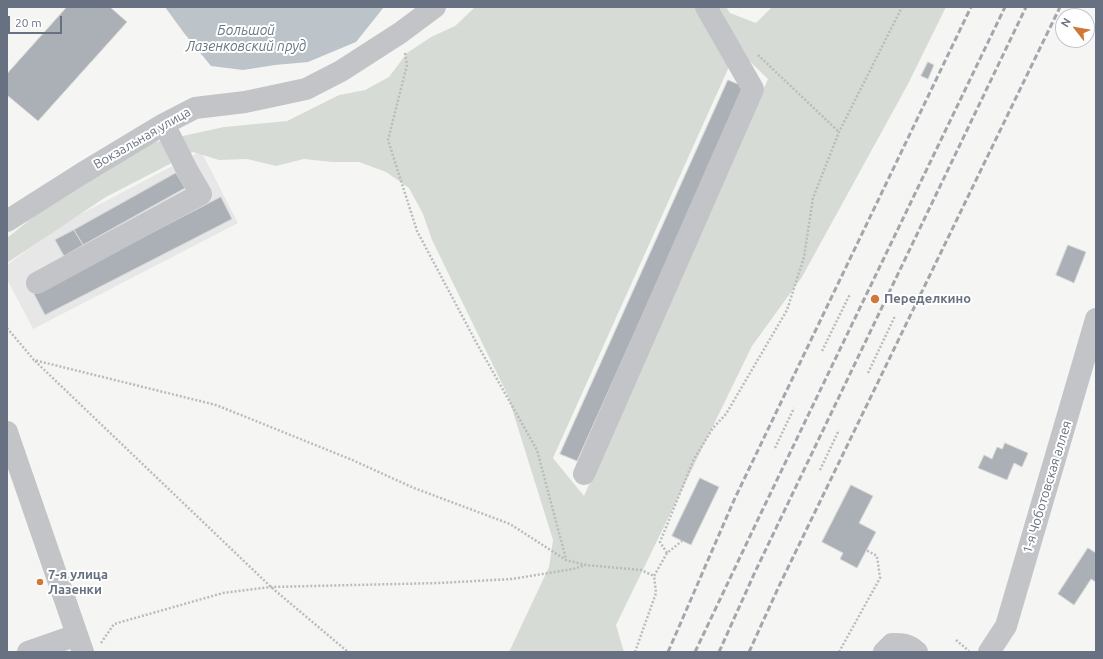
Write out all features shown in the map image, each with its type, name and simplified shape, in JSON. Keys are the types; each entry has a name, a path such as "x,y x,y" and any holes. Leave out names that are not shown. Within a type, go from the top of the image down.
{"street":[{"path":"584,474 753,90 706,7"},
{"name":"Вокзальная улица","path":"7,222 81,174 164,124 195,108 245,102 306,89 341,71 400,33 426,10"},
{"path":"37,283 201,194 164,124"},
{"name":"1-я Чоботовская аллея","path":"990,652 1006,626 1096,319"},
{"path":"7,432 86,645 28,652"},
{"path":"884,652 892,644 903,644 912,647 917,652"}],"path":[{"path":"667,552 660,542 694,459 713,428 726,414 787,310 804,257 812,198 839,132 902,7"},
{"path":"404,46 407,65 388,140 417,231 476,342 537,450 566,560"},
{"path":"755,53 839,132"},
{"path":"822,351 850,294"},
{"path":"868,373 895,316"},
{"path":"7,328 34,360 271,587 348,652"},
{"path":"34,360 216,405 350,459 414,488 510,524 566,560 586,565 641,570 654,576"},
{"path":"775,448 794,408"},
{"path":"820,470 839,430"},
{"path":"635,652 656,593 654,576 667,552 682,540"},
{"path":"839,652 880,578 877,556 866,550"},
{"path":"86,645 114,624 223,593 271,587 439,583 512,579 573,569 586,565"},
{"path":"956,640 970,652"}],"shaded area":[{"path":"475,7 726,7 730,13 756,23 772,7 946,7 908,84 802,277 752,346 616,625 624,652 509,652 549,567 553,540 508,396 432,240 423,214 409,188 386,172 359,162 332,162 304,159 276,166 247,159 219,160 193,152 106,197 7,263 7,238 59,196 146,144 224,127 287,121 339,95 365,90 389,77 407,53 431,37 455,26","holes":["737,49 768,79 584,496 553,458"]},
{"path":"201,151 238,223 33,329 7,279 7,265 64,223"}],"water":[{"name":"Большой Лазенковский пруд","path":"165,7 384,7 356,42 308,62 243,70 211,66"}],"building":[{"path":"67,7 110,7 127,22 38,121 7,95 7,74"},
{"path":"928,62 934,65 928,79 921,76"},
{"path":"728,80 745,87 577,461 560,454"},
{"path":"176,173 185,188 83,245 74,230"},
{"path":"221,197 232,219 45,315 34,294"},
{"path":"74,230 83,245 64,256 55,240"},
{"path":"1068,245 1086,252 1074,283 1056,275"},
{"path":"1005,443 1028,453 1022,467 1014,463 1007,480 978,468 984,455 992,459 997,447 1002,449"},
{"path":"700,478 719,487 691,545 672,536"},
{"path":"851,485 873,496 859,523 876,532 857,568 840,559 843,553 822,542"},
{"path":"1088,548 1096,553 1096,582 1091,579 1074,605 1058,594"}],"railway":[{"path":"668,652 735,498 971,7"},
{"path":"695,652 1005,7"},
{"path":"719,652 755,572 1026,7"},
{"path":"749,652 780,584 1060,7"}],"place":[{"name":"Переделкино","path":"875,299"},
{"name":"7-я улица Лазенки","path":"40,582"}]}
